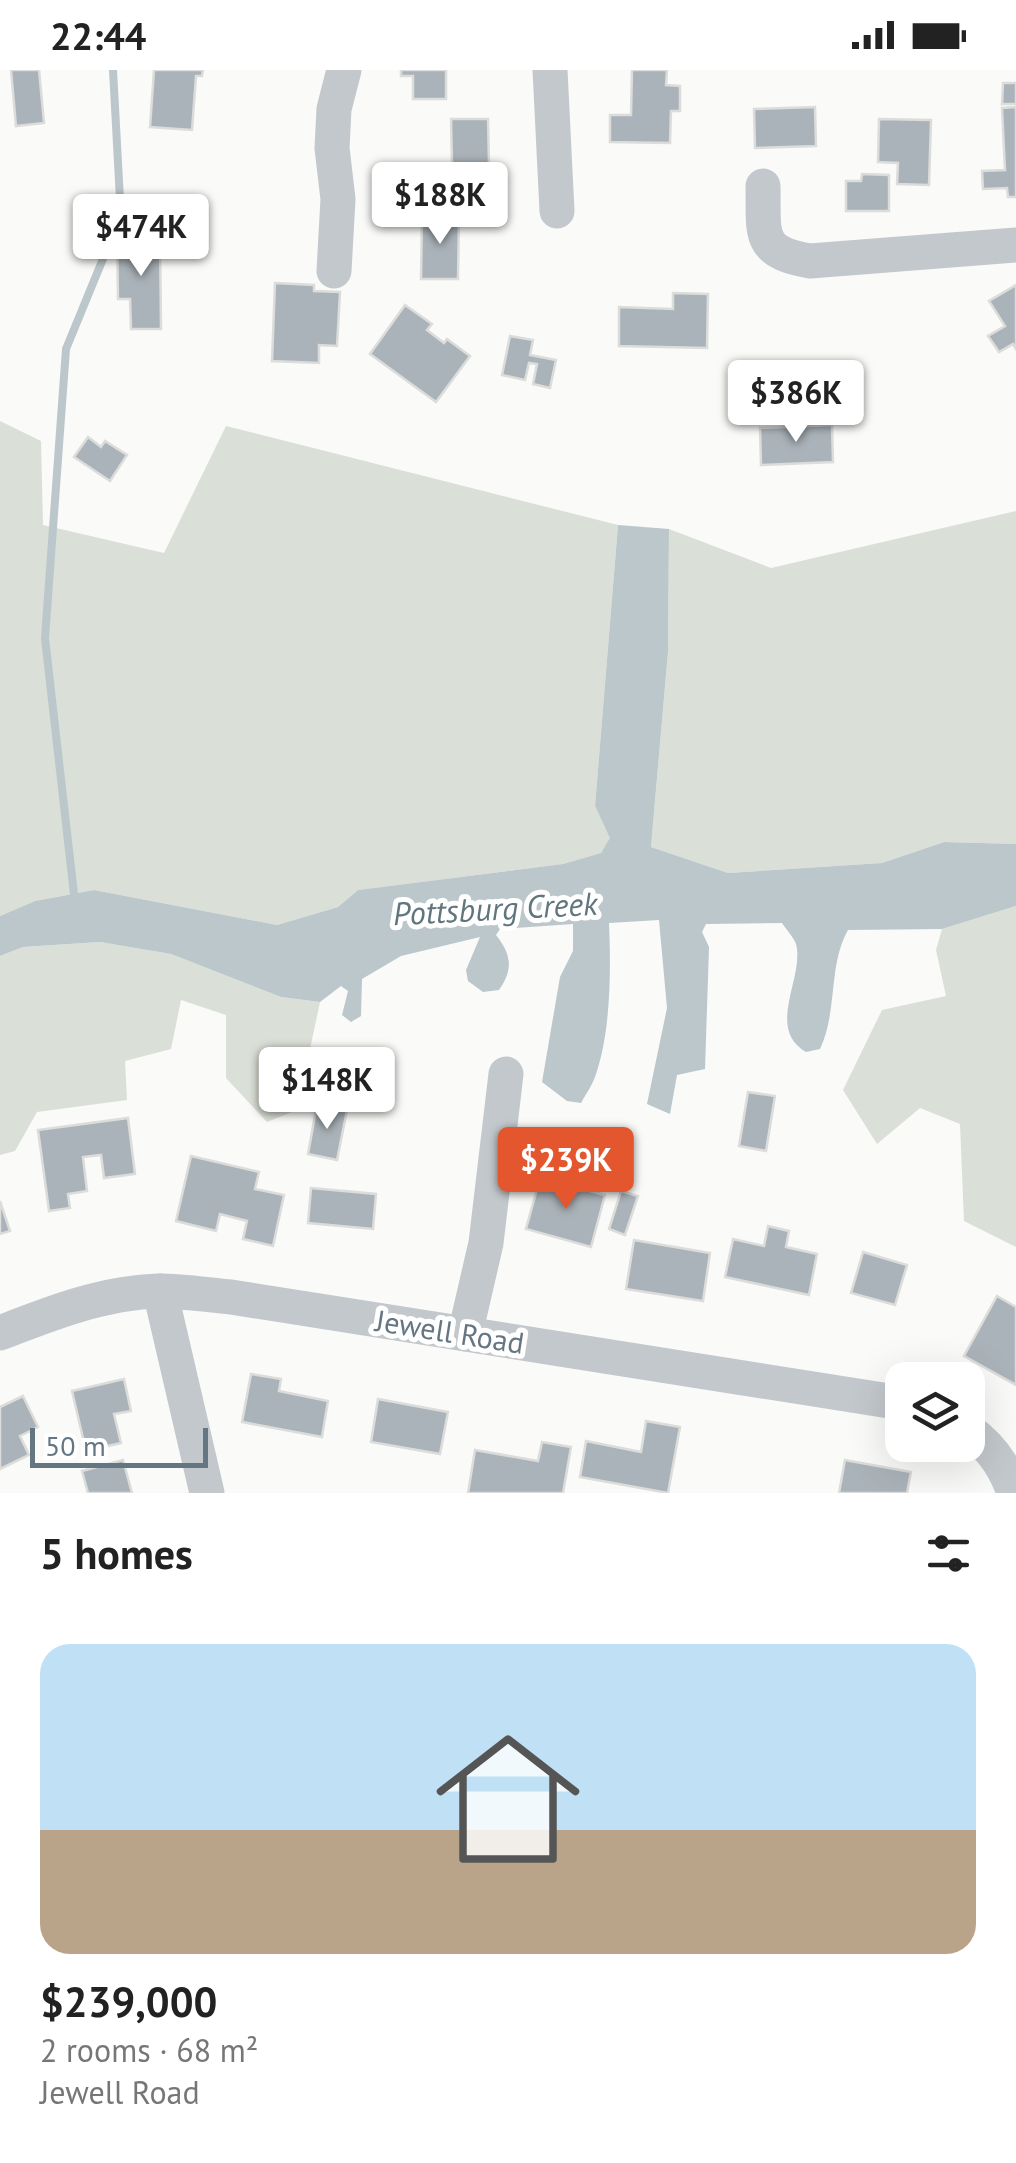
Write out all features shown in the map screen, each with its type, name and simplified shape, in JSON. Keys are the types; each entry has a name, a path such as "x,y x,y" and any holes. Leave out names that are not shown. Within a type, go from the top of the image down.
{"street":[{"path":"334,270 338,199 332,148 334,110 344,70"},
{"path":"550,70 557,211"},
{"path":"763,186 764,236 772,250 786,257 810,261 1016,245"},
{"path":"465,1334 486,1243 506,1074"},
{"path":"160,1291 207,1493"},
{"name":"Jewell Road","path":"0,1332 54,1312 117,1296 160,1291 231,1297 885,1400"},
{"path":"985,1443 1008,1479"}],"shaded area":[{"path":"0,421 41,441 43,525 164,553 226,426 618,525 595,806 611,839 601,853 563,864 358,890 338,907 277,925 94,890 35,901 0,916"},
{"path":"1016,511 1016,844 944,842 882,863 728,873 651,847 668,652 669,529 771,568"},
{"path":"1016,906 1016,1247 964,1221 960,1124 920,1108 877,1144 843,1090 882,1010 946,996 936,950 942,929"},
{"path":"100,942 171,954 281,997 320,1002 297,1110 267,1122 226,1078 226,1015 181,1000 171,1049 125,1061 127,1100 37,1112 15,1151 0,1155 0,956 23,947"}],"water":[{"name":"Pottsburg Creek","path":"618,525 669,529 668,652 651,847 728,873 882,863 944,842 1016,844 1016,906 942,929 848,930 838,958 826,1034 820,1049 806,1052 788,1030 797,957 795,942 782,923 706,924 702,932 709,947 705,1069 677,1075 670,1114 647,1104 667,1008 659,920 609,923 605,1038 595,1078 581,1103 567,1101 542,1082 560,977 573,951 573,924 500,929 496,935 509,962 499,990 483,992 468,981 466,970 480,937 401,956 362,979 361,1016 351,1022 342,1015 348,991 341,986 320,1002 281,997 171,954 100,942 23,947 0,956 0,916 35,901 94,890 277,925 338,907 358,890 563,864 601,853 610,838 595,806"}],"building":[{"path":"11,70 39,70 44,123 16,126"},
{"path":"154,70 203,70 202,76 196,76 192,130 150,127"},
{"path":"401,70 446,70 446,99 413,99 413,76 401,76"},
{"path":"632,70 667,70 666,85 680,86 680,111 671,111 670,143 610,142 610,115 631,115"},
{"path":"1003,83 1016,83 1016,104 1002,104"},
{"path":"815,107 816,146 755,148 754,109"},
{"path":"1016,107 1016,197 1008,197 1007,188 983,189 982,171 1005,170 1002,108"},
{"path":"451,119 488,119 489,164 452,165"},
{"path":"879,119 931,120 929,185 897,184 898,163 878,162"},
{"path":"862,174 889,175 889,211 846,211 846,181 861,181"},
{"path":"422,214 459,215 458,279 421,279"},
{"path":"117,236 160,236 161,329 131,329 130,299 118,299"},
{"path":"275,283 314,285 314,291 340,292 337,346 319,345 319,363 272,361"},
{"path":"1016,285 1016,349 1013,344 999,352 988,336 1005,326 989,301"},
{"path":"673,293 708,294 707,348 619,346 619,307 673,309"},
{"path":"405,305 432,324 427,330 470,356 436,402 370,354"},
{"path":"510,336 533,340 530,355 556,360 550,388 533,384 537,364 529,363 525,380 502,375"},
{"path":"832,425 833,462 761,465 760,428"},
{"path":"88,437 101,447 105,441 127,455 110,481 74,457"},
{"path":"748,1092 775,1096 766,1151 739,1146"},
{"path":"317,1104 347,1110 337,1160 308,1154"},
{"path":"128,1118 135,1174 104,1178 101,1155 83,1157 87,1191 68,1194 70,1208 49,1211 38,1130"},
{"path":"569,1150 604,1159 599,1181 563,1172"},
{"path":"191,1156 259,1172 255,1189 284,1195 273,1246 243,1239 247,1221 220,1214 216,1231 176,1221"},
{"path":"540,1178 605,1195 591,1247 526,1229"},
{"path":"311,1188 376,1194 373,1229 308,1223"},
{"path":"621,1191 638,1196 625,1235 609,1229"},
{"path":"0,1201 10,1231 0,1234"},
{"path":"768,1226 789,1231 786,1247 817,1254 809,1295 725,1277 733,1239 764,1246"},
{"path":"634,1240 710,1253 703,1301 626,1289"},
{"path":"863,1252 907,1265 895,1305 851,1293"},
{"path":"997,1296 1016,1307 1016,1385 985,1368 985,1362 964,1356"},
{"path":"251,1374 281,1379 279,1391 328,1401 322,1437 242,1422"},
{"path":"124,1379 131,1411 114,1414 121,1443 86,1451 72,1391"},
{"path":"23,1396 38,1427 20,1436 29,1455 0,1469 0,1407"},
{"path":"378,1399 448,1412 440,1454 371,1442"},
{"path":"646,1421 680,1427 668,1493 580,1477 586,1441 641,1452"},
{"path":"542,1442 571,1447 563,1493 468,1493 475,1450 538,1461"},
{"path":"123,1460 132,1493 88,1493 82,1471"},
{"path":"845,1460 911,1472 907,1493 839,1493"}],"waterway":[{"path":"75,903 45,638 66,349 114,232 120,200 113,70"}]}
